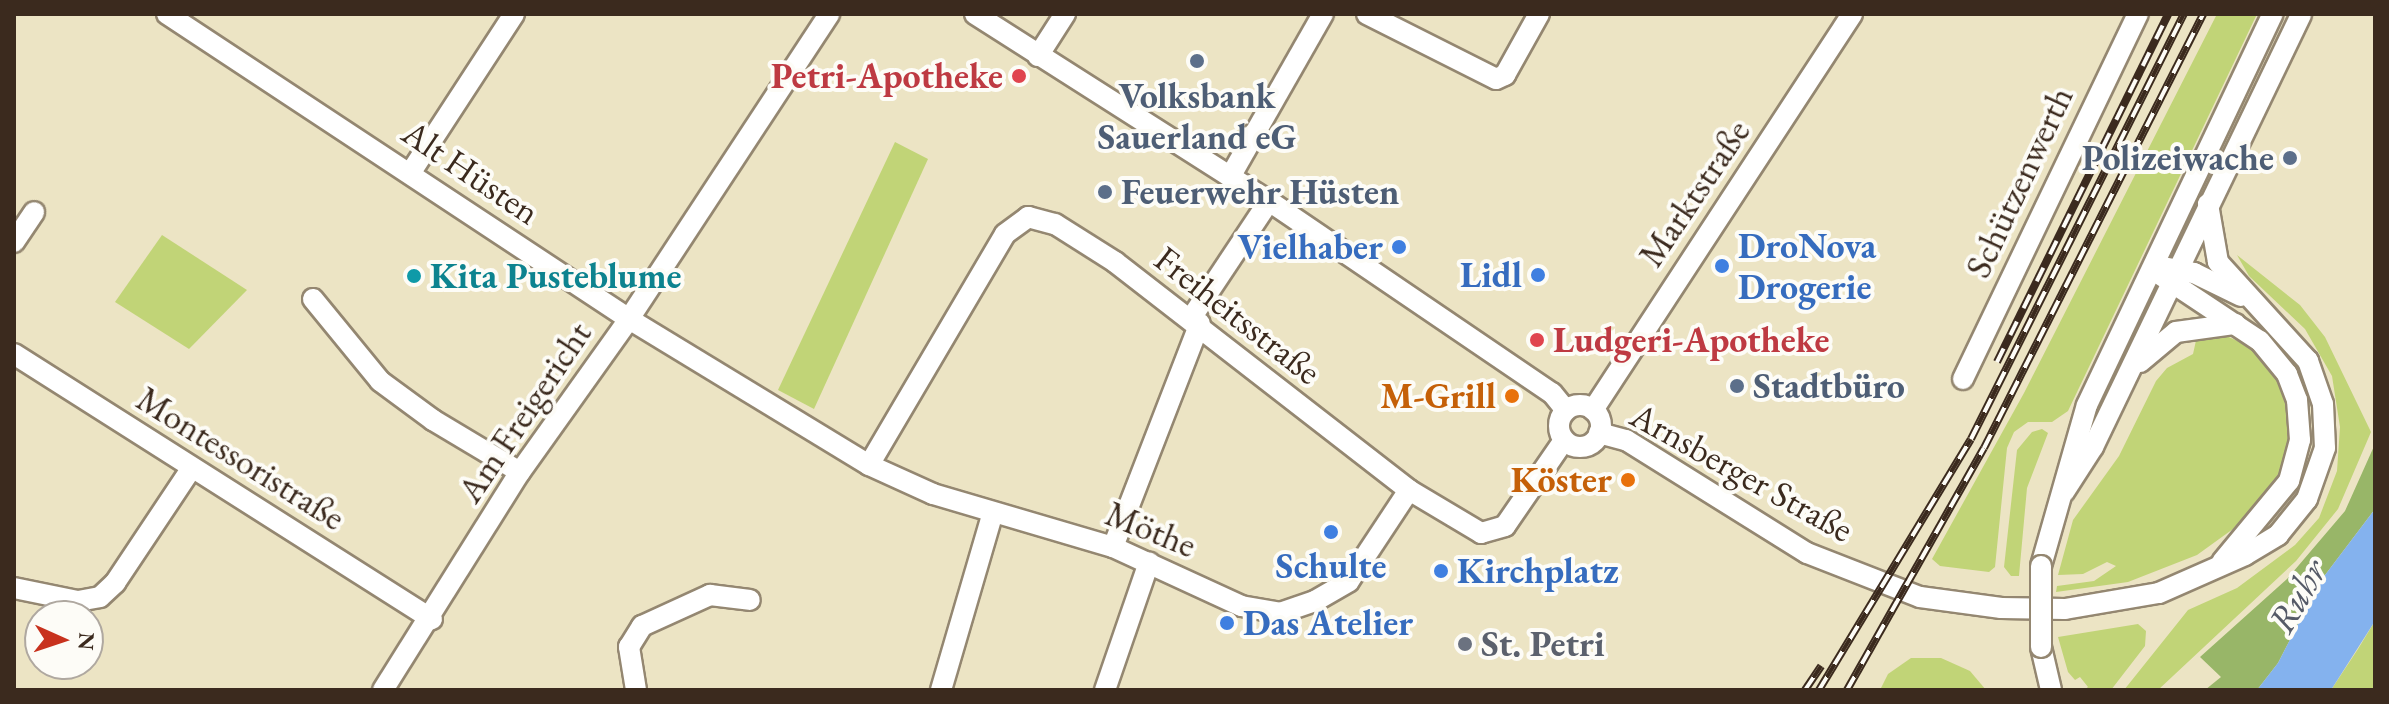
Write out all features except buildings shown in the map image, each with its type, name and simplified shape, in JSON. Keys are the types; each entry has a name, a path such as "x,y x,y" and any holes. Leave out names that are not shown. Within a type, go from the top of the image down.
{"street":[{"name":"Alt Hüsten","path":"167,14 411,172 629,319 869,465 933,494 993,512"},
{"path":"411,172 514,14"},
{"name":"Am Freigericht","path":"383,690 432,619 520,472 629,319 829,14"},
{"path":"975,14 1269,201 1552,393 1566,410"},
{"path":"1038,56 1065,14"},
{"path":"1230,177 1323,14"},
{"path":"1367,14 1496,79 1505,75 1539,14"},
{"name":"Marktstraße","path":"1593,410 1852,14"},
{"name":"Schützenwerth","path":"1963,379 2138,14"},
{"path":"2051,690 2041,647 2041,566 2062,495 2075,435 2151,266 2273,14"},
{"path":"2062,495 2088,456 2301,14"},
{"path":"1113,547 1196,320 1269,201"},
{"name":"Arnsberger Straße","path":"1599,433 1626,440 1807,553 1920,597 2013,609 2103,607 2159,593 2262,546 2290,523 2312,488 2325,448 2323,404 2313,371 2294,339 2218,262 2208,204"},
{"path":"14,242 34,212"},
{"name":"Freiheitsstraße","path":"869,465 1005,234 1019,219 1035,217 1055,224 1115,262 1196,320 1409,490 1471,529 1490,534 1505,526 1564,440"},
{"path":"2151,266 2258,305"},
{"name":"Arnsberger Straße","path":"2173,275 2260,341 2287,374 2301,430 2297,459 2282,492 2217,568"},
{"path":"313,299 380,381 433,420 520,472"},
{"path":"2127,377 2176,332 2204,324 2235,324"},
{"name":"Montessoristraße","path":"14,354 432,619"},
{"path":"1580,405 1593,410 1599,433 1587,446 1564,440 1559,428 1566,410 1580,405"},
{"path":"14,588 78,601 100,597 115,583 191,469"},
{"name":"Möthe","path":"993,512 1113,547 1241,606 1294,611 1349,581 1409,490"},
{"path":"941,690 993,512"},
{"path":"1105,690 1149,562"},
{"path":"636,690 629,647 642,626 710,595 750,600"}],"green space":[{"path":"2217,14 2257,14 2068,411 2052,422 2028,422 2014,432 2007,448 1995,567 1989,572 1940,566 1932,559 2024,393"},
{"path":"895,142 928,159 814,409 778,390"},
{"path":"162,235 247,290 189,349 115,302"},
{"path":"2237,255 2300,305 2325,337 2371,432 2338,509 2296,561 2158,690 2124,690 2188,610 2237,588 2295,545 2319,518 2337,471 2340,427 2332,376 2305,329 2249,276"},
{"path":"2220,333 2255,349 2275,372 2286,397 2291,431 2280,478 2233,529 2197,555 2128,582 2056,592 2057,586 2094,581 2116,566 2107,562 2083,574 2058,575 2073,520 2119,456 2156,381 2167,368 2193,354 2197,336"},
{"path":"2042,429 2048,433 2027,488 2019,576 2011,576 2004,567 2017,450 2032,432"},
{"path":"2375,444 2375,509 2319,583 2278,663 2257,690 2205,690 2221,677 2200,657 2287,579 2345,511"},
{"path":"2375,621 2375,690 2331,690 2358,649"},
{"path":"2138,624 2146,631 2145,646 2111,690 2084,690 2088,687 2080,677 2075,680 2068,672 2058,637"},
{"path":"1911,658 1941,658 1970,671 1986,690 1880,690 1888,674"}],"water":[{"path":"2375,509 2375,621 2331,690 2257,690 2278,663 2319,583"}],"railway":[{"path":"1997,362 2168,14"},
{"path":"1819,690 1971,439 2184,14"},
{"path":"1847,690 1984,448 2203,14"},
{"path":"1805,690 1821,666"}],"place":[{"name":"Volksbank Sauerland eG","path":"1197,61"},
{"name":"Petri-Apotheke","path":"1019,76"},
{"name":"Polizeiwache","path":"2290,158"},
{"name":"Feuerwehr Hüsten","path":"1105,192"},
{"name":"Vielhaber","path":"1399,247"},
{"name":"DroNova Drogerie","path":"1722,266"},
{"name":"Lidl","path":"1538,275"},
{"name":"Kita Pusteblume","path":"414,276"},
{"name":"Ludgeri-Apotheke","path":"1537,340"},
{"name":"Stadtbüro","path":"1737,386"},
{"name":"M-Grill","path":"1512,396"},
{"name":"Köster","path":"1628,480"},
{"name":"Schulte","path":"1331,532"},
{"name":"Kirchplatz","path":"1441,571"},
{"name":"Das Atelier","path":"1227,623"},
{"name":"St. Petri","path":"1465,644"}],"water label":[{"name":"Ruhr","path":"2297,596"}]}
